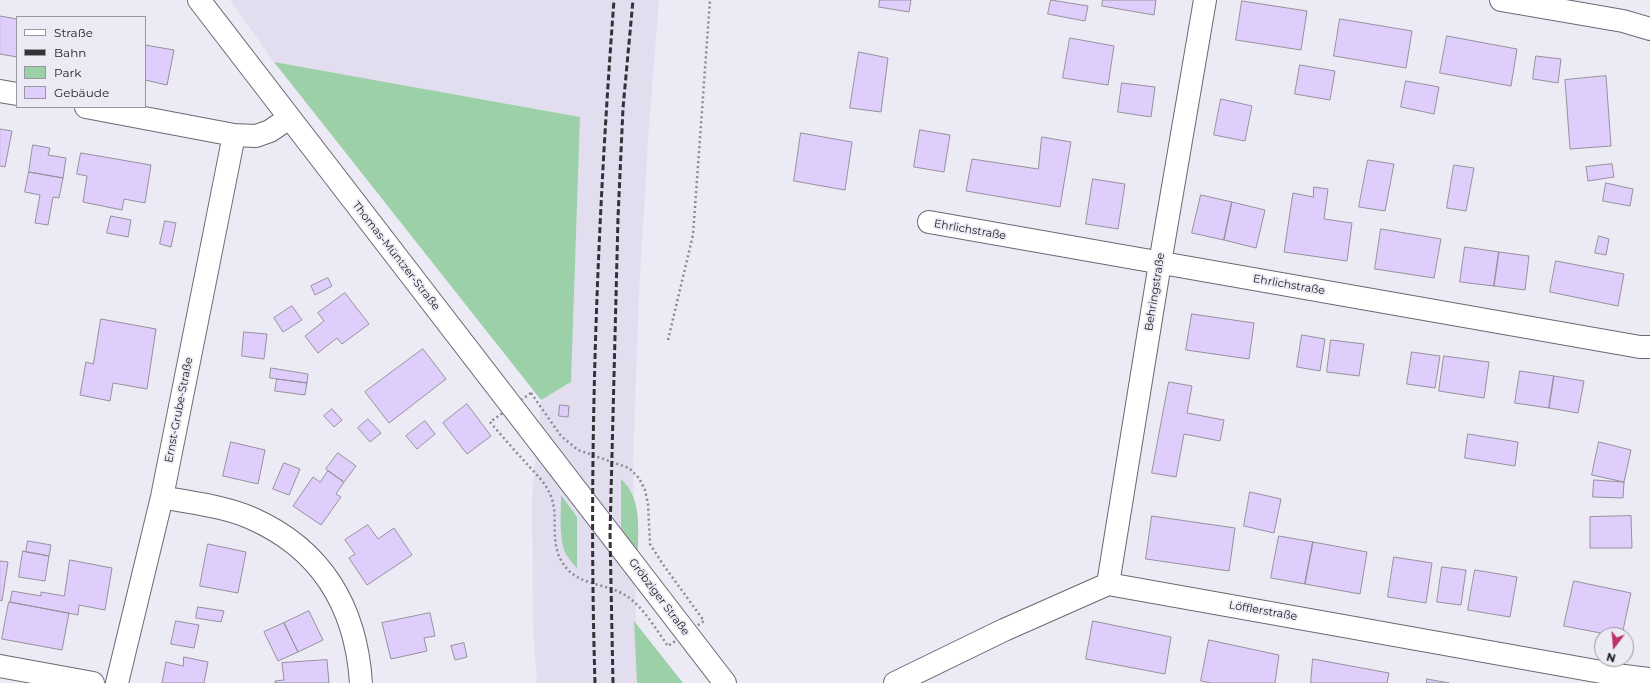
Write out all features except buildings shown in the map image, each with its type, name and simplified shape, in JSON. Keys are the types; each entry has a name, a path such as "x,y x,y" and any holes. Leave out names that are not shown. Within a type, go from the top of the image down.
{"street":[{"name":"Thomas-Müntzer-Straße","path":"199,0 593,512"},
{"name":"Behringstraße","path":"1108,584 1160,263 1205,0"},
{"path":"1501,0 1622,21 1650,28"},
{"path":"0,91 16,94"},
{"path":"91,108 234,135 256,136 270,131 289,118"},
{"name":"Ernst-Grube-Straße","path":"117,683 162,497 234,135"},
{"name":"Ehrlichstraße","path":"928,222 1632,346 1650,347"},
{"path":"162,497 226,510 250,518 288,539 309,556 328,579 342,601 351,624 357,646 361,683"},
{"name":"Gröbziger Straße","path":"593,512 725,683"},
{"path":"895,683 1004,630 1108,584"},
{"name":"Löfflerstraße","path":"1108,584 1624,676 1650,679"},
{"path":"0,666 93,683"}],"path":[{"path":"668,340 693,235 710,0"},
{"path":"531,393 561,436 578,450 629,468 638,478 645,490 648,504 650,544 704,621 668,646 636,604 628,596 580,579 568,570 560,558 554,544 553,505 550,492 540,478 490,422 512,407 531,393"}],"shaded area":[{"path":"230,0 659,0 649,125 639,293 633,461 637,683 537,683 533,626 532,496 541,400 571,382 580,117 274,62"}],"green space":[{"path":"274,62 580,117 571,382 541,400"},
{"path":"621,479 633,495 636,504 638,523 638,553 621,528"},
{"path":"561,495 577,517 577,568 571,562 562,544"},
{"path":"634,621 683,683 637,683"}],"railway":[{"path":"595,683 593,598 593,427 603,170 614,0"},
{"path":"613,683 610,534 618,218 623,108 633,0"}]}
